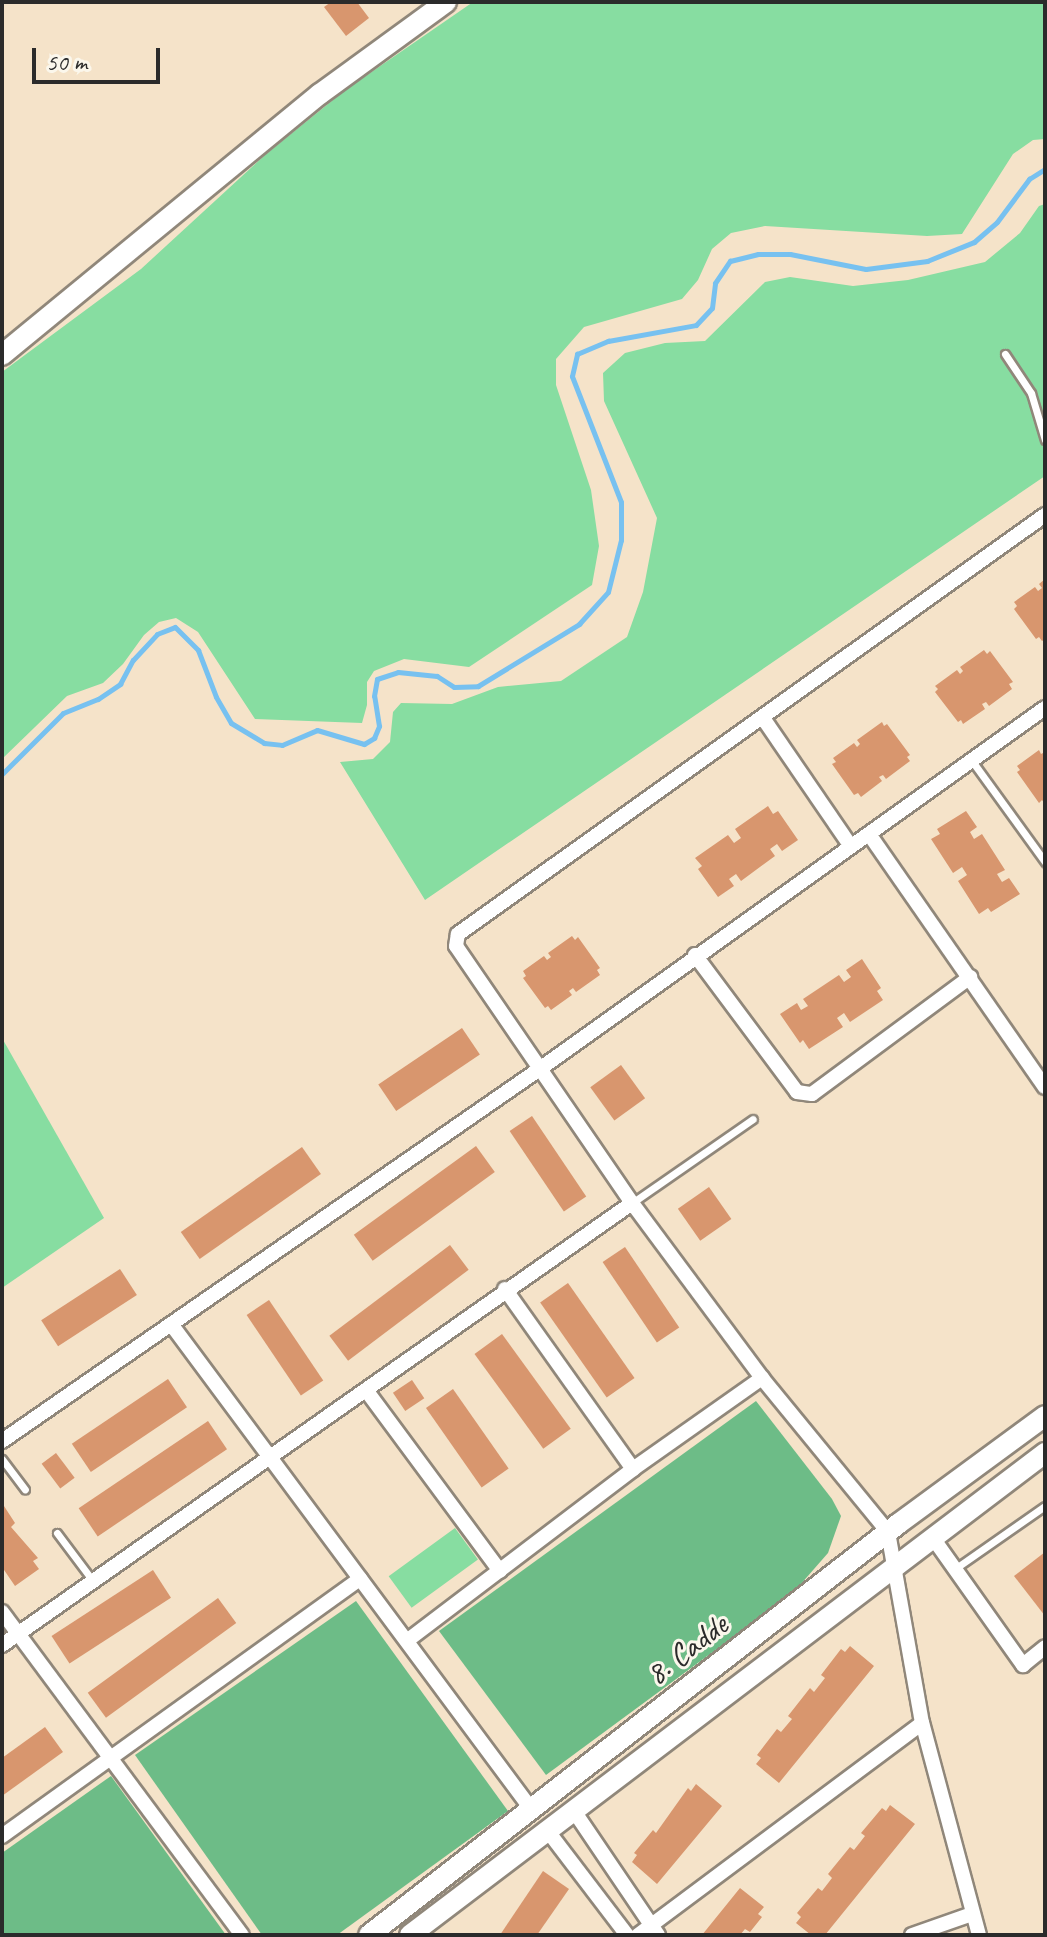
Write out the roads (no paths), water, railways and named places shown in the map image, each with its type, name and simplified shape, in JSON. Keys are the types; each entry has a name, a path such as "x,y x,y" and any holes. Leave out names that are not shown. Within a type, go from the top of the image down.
{"street":[{"path":"4,349 320,94 446,2"},
{"path":"979,1935 922,1723 888,1532 762,1378 632,1203 456,946 458,934 1045,515"},
{"path":"2,1441 541,1068 695,955 1045,708"},
{"path":"763,718 850,845"},
{"path":"869,834 1045,1087"},
{"path":"695,955 797,1092 812,1094 970,977"},
{"path":"2,1645 505,1289 632,1203"},
{"path":"505,1289 633,1469"},
{"path":"171,1324 532,1810"},
{"path":"408,1640 633,1469 762,1378"},
{"path":"366,1390 500,1571"},
{"name":"8. Cadde","path":"369,1935 888,1532 1045,1416"},
{"name":"8. Cadde","path":"410,1935 1045,1453"},
{"path":"933,1538 1023,1665 1045,1647"},
{"path":"2,1836 360,1579"},
{"path":"2,1612 242,1935"},
{"path":"638,1935 655,1929 922,1723"},
{"path":"574,1811 655,1929"},
{"path":"547,1830 627,1935"},
{"path":"912,1935 972,1914"}],"lane":[{"path":"1005,354 1031,393 1045,440"},
{"path":"972,761 1045,862"},
{"path":"632,1203 753,1119"},
{"path":"2,1459 25,1489"},
{"path":"956,1568 1045,1506"},
{"path":"57,1533 93,1581"}],"waterway":[{"path":"2,774 63,713 98,699 120,684 133,660 157,634 175,627 198,650 216,697 231,723 264,743 282,745 317,730 364,744 374,738 379,726 374,696 377,679 398,672 437,676 454,687 478,686 579,624 608,592 621,540 621,502 572,376 577,354 608,341 696,325 712,308 715,283 730,261 758,254 790,254 866,269 927,261 974,242 997,222 1029,179 1045,169"}]}
